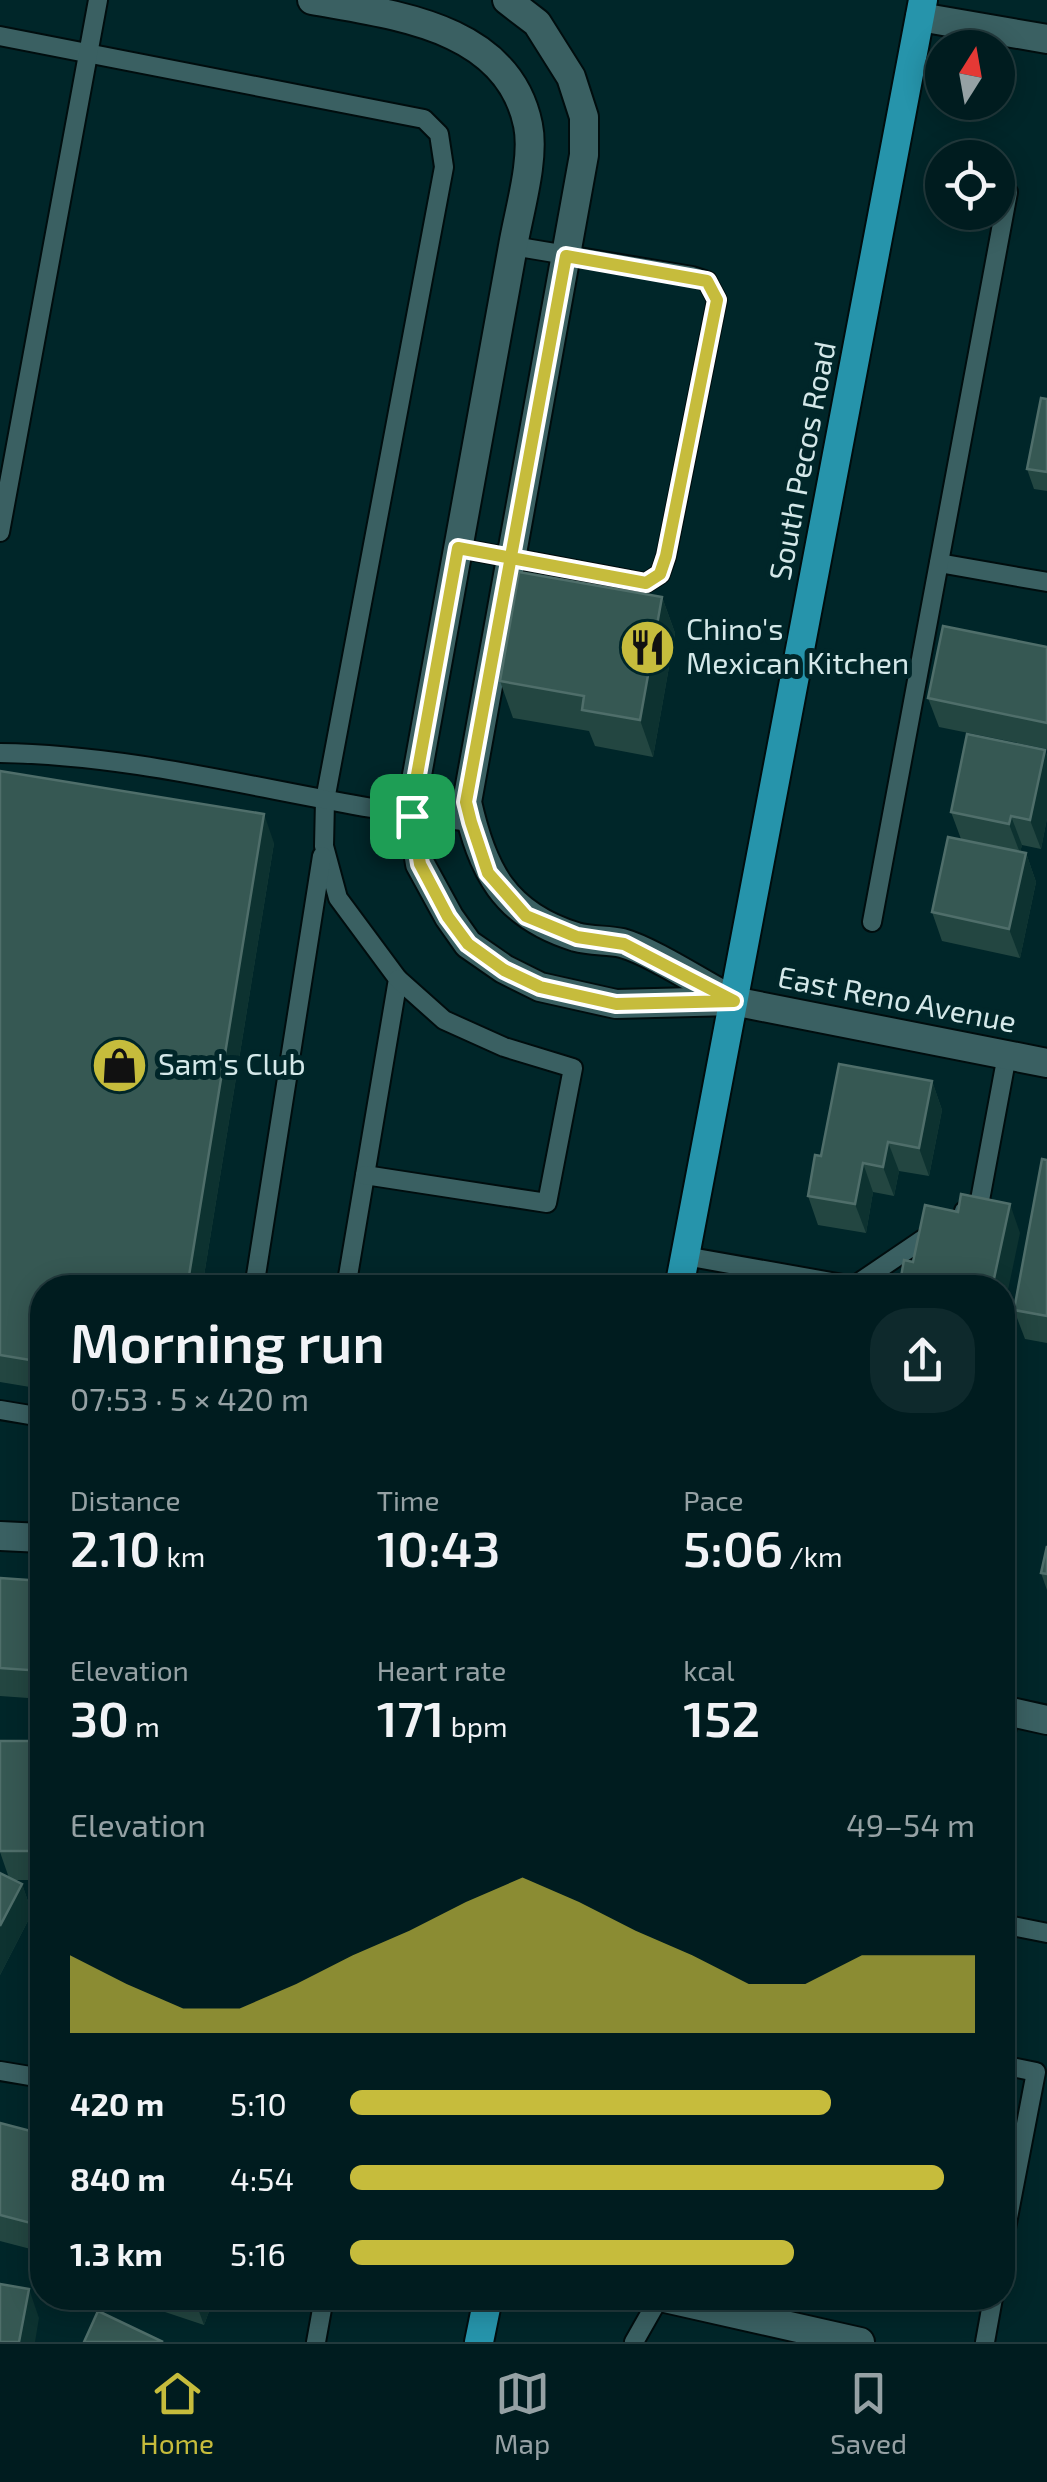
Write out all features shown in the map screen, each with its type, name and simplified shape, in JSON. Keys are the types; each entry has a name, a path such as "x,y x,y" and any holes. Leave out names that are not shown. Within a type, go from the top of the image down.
{"main road":[{"name":"South Pecos Road","path":"681,1275 921,8"},
{"path":"479,2342 486,2310"}],"street":[{"path":"312,0 406,17 482,50 516,86 529,126 529,154 416,777 412,816 420,864 448,917 468,944 504,970 540,987 616,1004 734,1001"},
{"path":"506,0 537,23 571,76 584,117 584,156 466,802 488,873 526,916 577,937 624,944 734,1001"},
{"path":"921,8 1047,38"},
{"name":"East Reno Avenue","path":"734,1001 1047,1063"},
{"path":"0,1536 30,1537"},
{"path":"1015,1712 1047,1720"},
{"path":"716,2310 860,2342"}],"lane":[{"path":"0,532 98,0"},
{"path":"0,36 424,120 439,134 444,166 325,800 324,846 256,1275"},
{"path":"872,922 1001,230"},
{"path":"458,548 646,583 660,574 717,300 707,281 692,276 513,246"},
{"path":"939,563 1047,582"},
{"path":"0,753 50,754 146,765 412,816 471,822"},
{"path":"324,846 338,898 398,979 444,1020 504,1047 573,1068 547,1204 365,1175"},
{"path":"348,1275 398,979"},
{"path":"870,1275 980,1200 1008,1055"},
{"path":"685,1256 792,1275"},
{"path":"0,1410 30,1415"},
{"path":"1015,1927 1047,1933"},
{"path":"1015,2068 1036,2072 1015,2181"},
{"path":"0,2071 30,2076"},
{"path":"316,2342 322,2310"},
{"path":"634,2342 654,2310"},
{"path":"985,2342 991,2310"}],"building":[{"path":"1041,398 1047,399 1047,472 1027,469"},
{"path":"519,572 662,597 640,720 582,710 584,696 500,681"},
{"path":"943,626 1047,647 1047,723 928,698"},
{"path":"967,734 1045,750 1030,820 1011,816 1009,824 951,812"},
{"name":"Sam's Club","path":"0,771 264,814 189,1275 30,1275 30,1360 0,1355"},
{"path":"948,837 1026,853 1009,929 932,912"},
{"path":"839,1064 932,1081 919,1148 888,1142 883,1167 863,1163 855,1204 808,1196 815,1155 821,1156"},
{"path":"1042,1159 1047,1160 1047,1316 1015,1310"},
{"path":"961,1194 1010,1204 995,1275 901,1275 904,1260 913,1262 925,1205 958,1212"},
{"path":"1047,1546 1047,1574 1041,1573"},
{"path":"0,1578 30,1580 30,1670 0,1668"},
{"path":"0,1741 30,1741 30,1851 0,1851"},
{"path":"0,1873 22,1884 0,1926"},
{"path":"0,2123 30,2131 30,2223 0,2215"},
{"path":"0,2284 29,2289 19,2342 0,2342"},
{"path":"98,2311 163,2342 84,2342"}],"place":[{"name":"Chino's Mexican Kitchen","path":"647,647"},
{"name":"Sam's Club","path":"119,1065"}],"route":[{"path":"412,816 420,864 448,917 468,944 504,970 540,987 616,1004 734,1001 624,944 577,937 526,916 488,873 466,802 494,653 511,558 537,419 566,256 707,281 717,300 660,574 646,583 511,558 458,548 412,816"}]}
